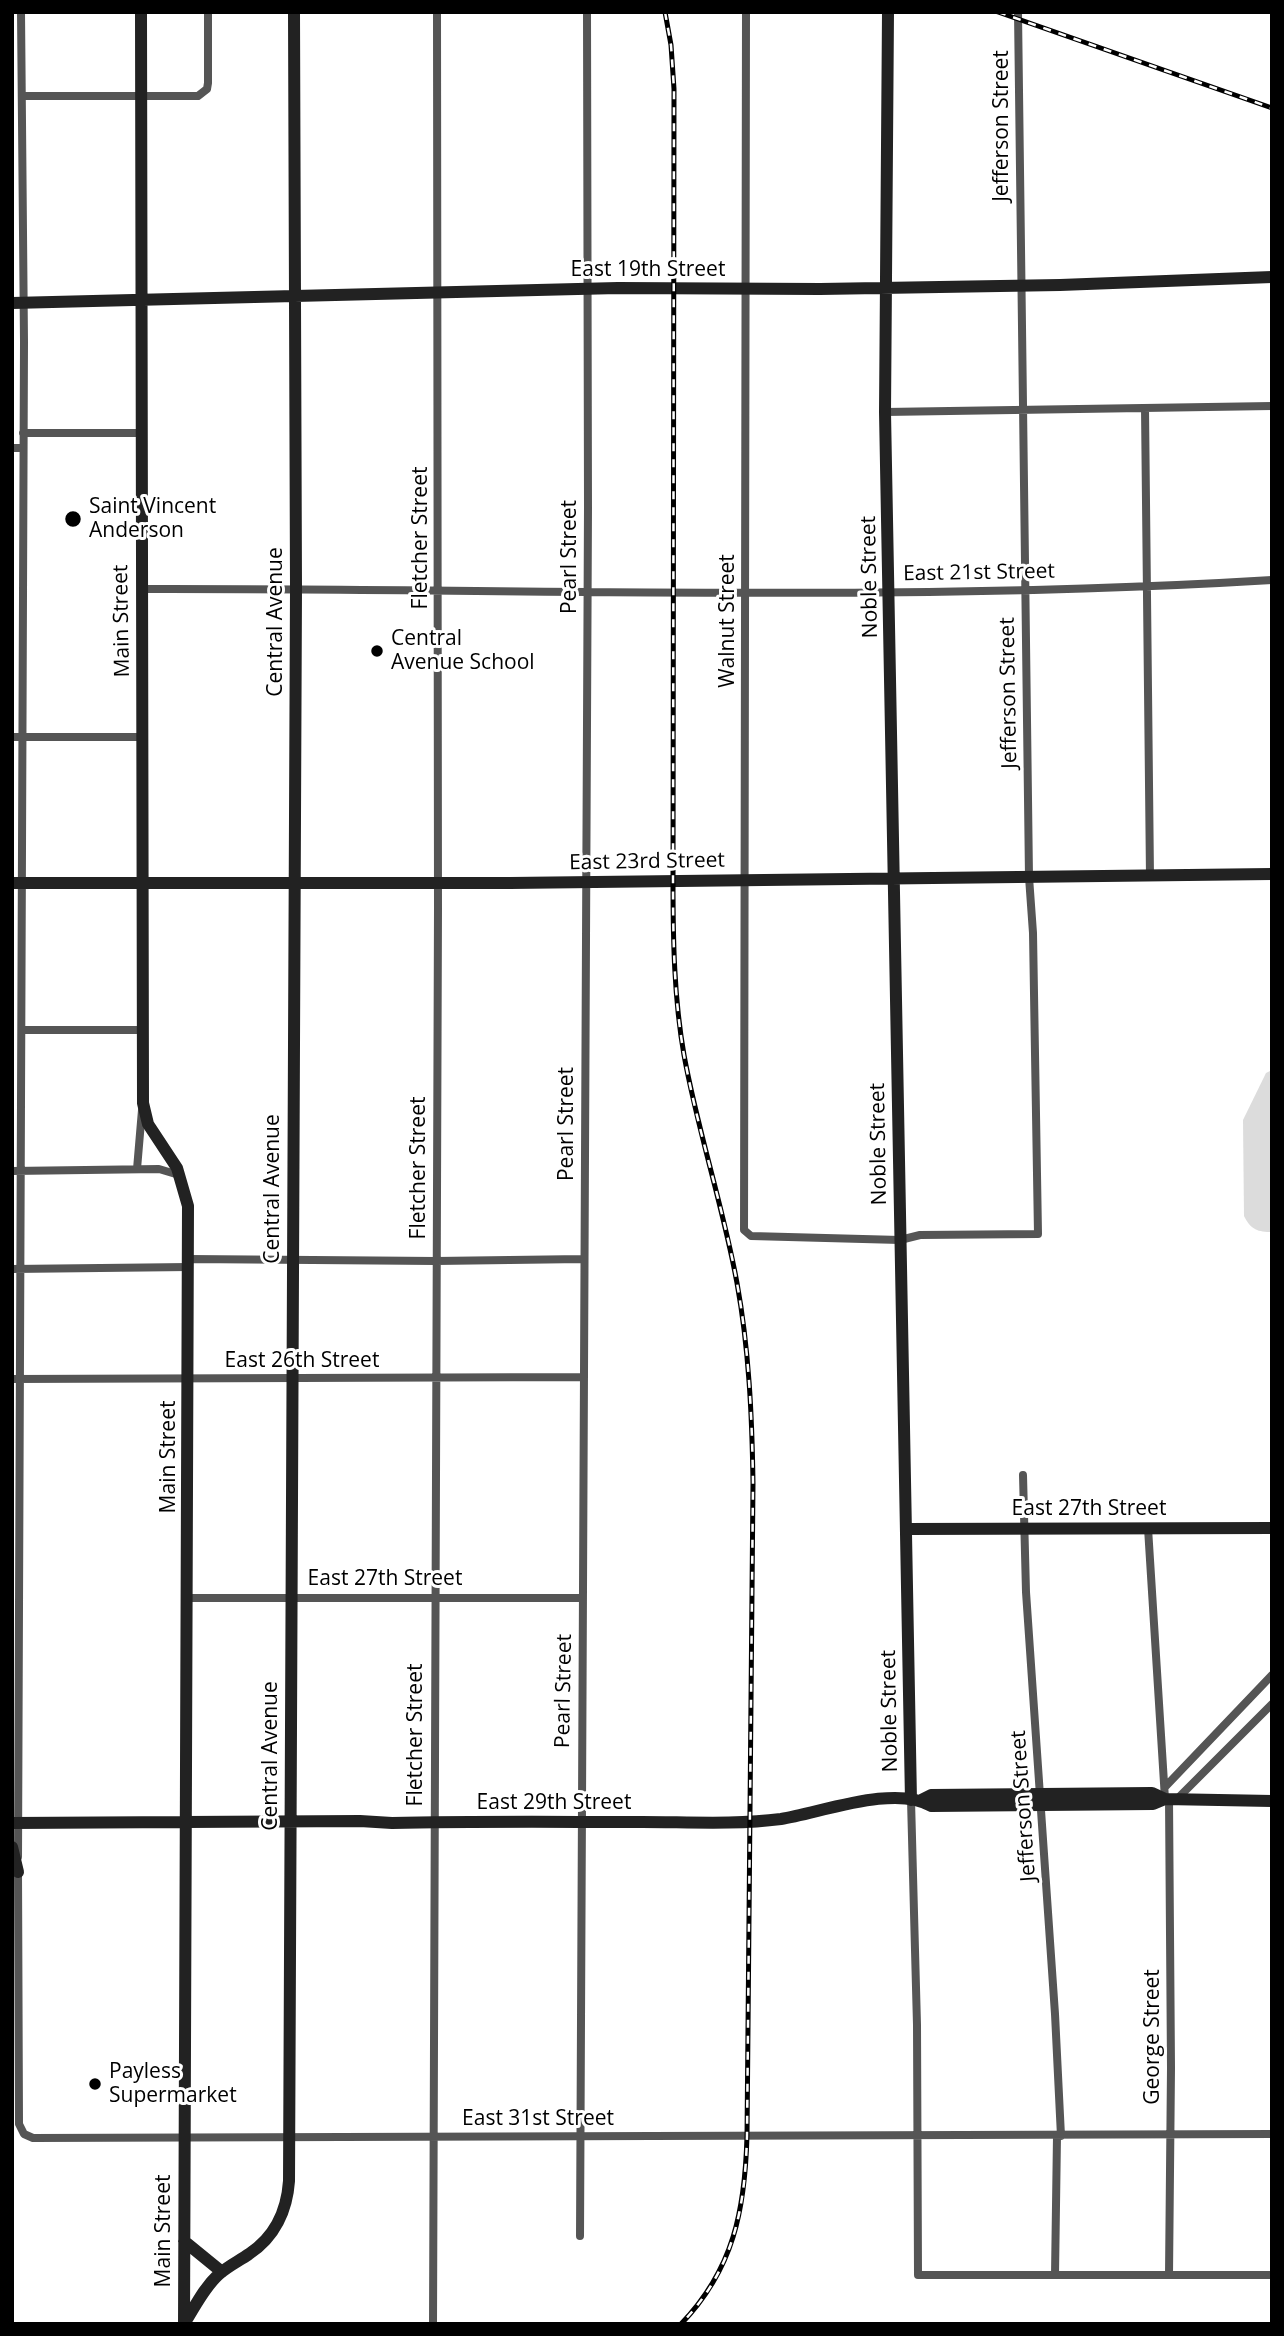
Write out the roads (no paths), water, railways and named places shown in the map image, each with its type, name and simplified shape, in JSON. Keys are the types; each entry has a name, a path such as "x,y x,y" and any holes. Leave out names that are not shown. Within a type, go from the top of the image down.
{"street":[{"path":"18,1872 15,1823 17,1379 22,1269 22,1030 17,883 22,737 23,433 18,303 21,12"},
{"name":"Main Street","path":"137,1169 142,1103 143,1030 141,12"},
{"path":"22,96 198,96 203,93 208,83 208,12"},
{"name":"Central Avenue","path":"184,2324 205,2289 222,2272 260,2246 280,2220 288,2194 296,589 294,12"},
{"name":"Fletcher Street","path":"433,2324 439,590 437,12"},
{"name":"Pearl Street","path":"580,2236 588,592 587,12"},
{"name":"Walnut Street","path":"746,12 744,1230 751,1236 900,1240"},
{"name":"Noble Street","path":"888,12 885,412 906,1529 916,1800 918,2275 1055,2275"},
{"name":"Jefferson Street","path":"900,1240 920,1235 1038,1234 1033,933 1029,877 1018,12"},
{"name":"East 19th Street","path":"18,303 588,289 1134,284 1272,278"},
{"path":"885,412 1272,406"},
{"path":"1145,408 1150,877"},
{"path":"23,433 141,433"},
{"path":"12,448 23,448"},
{"name":"East 21st Street","path":"141,589 1025,591 1272,580"},
{"path":"12,737 142,737"},
{"name":"East 23rd Street","path":"17,883 438,884 1272,874"},
{"path":"22,1030 143,1030"},
{"name":"Main Street","path":"142,1103 148,1124 179,1175 188,1206 184,2324"},
{"path":"12,1171 163,1169 179,1175"},
{"path":"12,1269 293,1259 583,1259"},
{"name":"East 26th Street","path":"17,1379 584,1377"},
{"name":"Jefferson Street","path":"1023,1475 1026,1592 1041,1800 1059,2136 1055,2275"},
{"name":"George Street","path":"1147,1528 1169,1796 1169,2275"},
{"name":"East 27th Street","path":"906,1529 1272,1528"},
{"name":"East 27th Street","path":"188,1598 582,1598"},
{"path":"1169,1796 1272,1675"},
{"path":"1169,1796 1272,1704"},
{"name":"East 29th Street","path":"15,1823 772,1820 840,1804 879,1800 916,1800 932,1806 1041,1800 1153,1804 1169,1796 1272,1801"},
{"path":"12,1847 18,1872"},
{"name":"East 31st Street","path":"18,1872 19,2124 22,2132 33,2138 1272,2134"},
{"path":"184,2241 222,2272"},
{"path":"1055,2275 1272,2275"}],"railway":[{"path":"665,12 671,45 674,89 675,969 684,1055 731,1254 741,1308 749,1383 753,1483 746,2163 739,2213 725,2260 699,2303 681,2324"},
{"path":"998,12 1272,108"}],"place":[{"name":"Saint Vincent Anderson","path":"73,519"},
{"name":"Central Avenue School","path":"377,651"},
{"name":"Payless Supermarket","path":"95,2084"}]}
